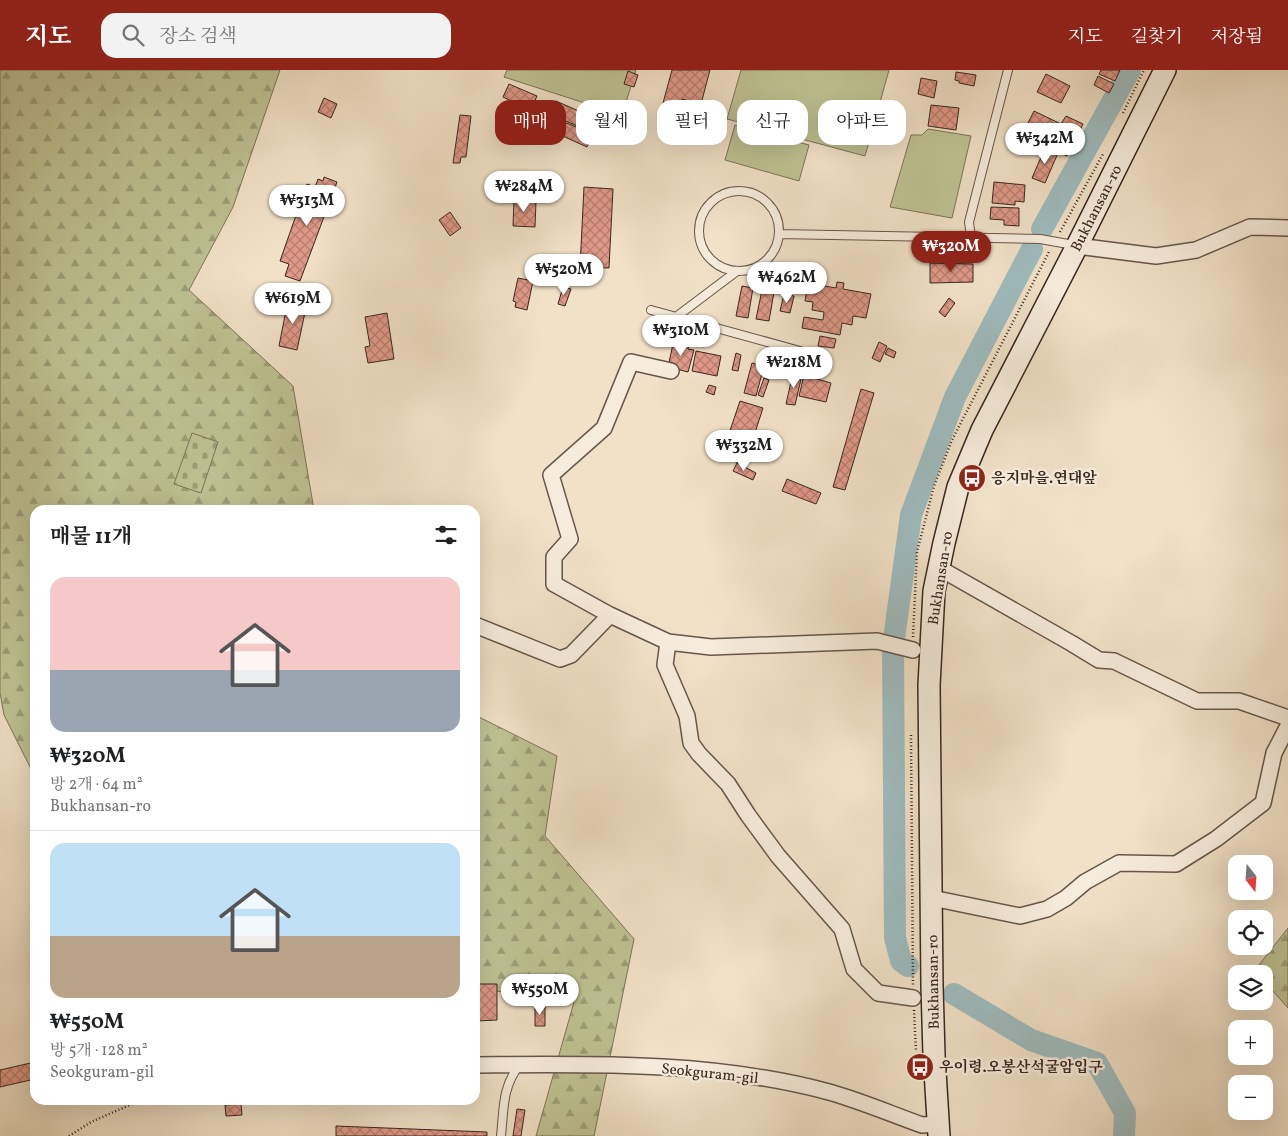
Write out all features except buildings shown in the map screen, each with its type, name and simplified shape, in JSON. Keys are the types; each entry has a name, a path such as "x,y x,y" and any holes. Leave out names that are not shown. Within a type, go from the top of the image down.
{"street":[{"name":"Bukhansan-ro","path":"939,1130 933,1006 929,685 934,591 958,487 967,464 1165,70"},
{"path":"1077,246 1156,256 1196,250 1250,227 1288,228"},
{"path":"670,371 631,362 604,428 550,475 570,539 554,557 554,584 610,615 668,642 711,647 877,642 912,650"},
{"path":"939,568 1098,660 1114,661 1197,700 1239,701 1288,718"},
{"path":"480,627 560,659 571,655 610,615"},
{"path":"668,642 665,665 687,716 692,743 699,754 728,784 778,856 842,929 854,969 878,993 913,998"},
{"path":"932,898 1020,916 1048,909 1066,898 1085,882 1119,863 1176,864 1216,839 1263,803 1274,753 1288,726"},
{"name":"Seokguram-gil","path":"480,1065 647,1066 726,1073 829,1092 939,1130"}],"lane":[{"path":"971,238 969,222 1008,70"},
{"path":"738,191 752,193 763,199 772,208 778,220 779,234 776,246 769,258 755,268 737,271 726,269 715,263 707,255 701,244 699,232 700,221 705,210 714,200 726,193 738,191"},
{"path":"779,234 1040,239 1077,246"},
{"path":"676,317 737,271"},
{"path":"651,310 800,351"},
{"path":"501,1136 506,1087 511,1075 520,1064"}],"path":[{"path":"69,1136 92,1122 129,1105"}],"green space":[{"path":"0,70 280,70 233,207 189,290 293,386 313,505 30,505 30,767 4,715 0,693"},
{"path":"507,70 636,70 627,100 576,100 504,77"},
{"path":"741,70 889,70 881,100 818,100 818,143 808,141 808,100 737,100 737,122 727,119"},
{"path":"735,125 737,126 737,145 809,145 799,181 725,160"},
{"path":"928,129 971,136 952,218 890,207 911,135 922,135"},
{"path":"824,145 868,145 865,156"},
{"path":"192,433 218,442 201,493 174,484"},
{"path":"480,718 557,756 545,836 634,939 594,1136 536,1136 574,1002 480,989"},
{"path":"1288,928 1288,1008 1273,991 1273,965 1259,965 1267,955 1273,955 1273,947"}],"waterway":[{"path":"1042,229 1130,70"},
{"path":"908,966 901,961 895,938 893,646 911,515 955,397 1032,249"},
{"path":"954,994 1031,1040 1097,1063 1125,1113 1124,1136"}],"place":[{"name":"응지마을.연대앞","path":"972,478"},
{"name":"우이령.오봉산석굴암입구","path":"920,1067"}]}
